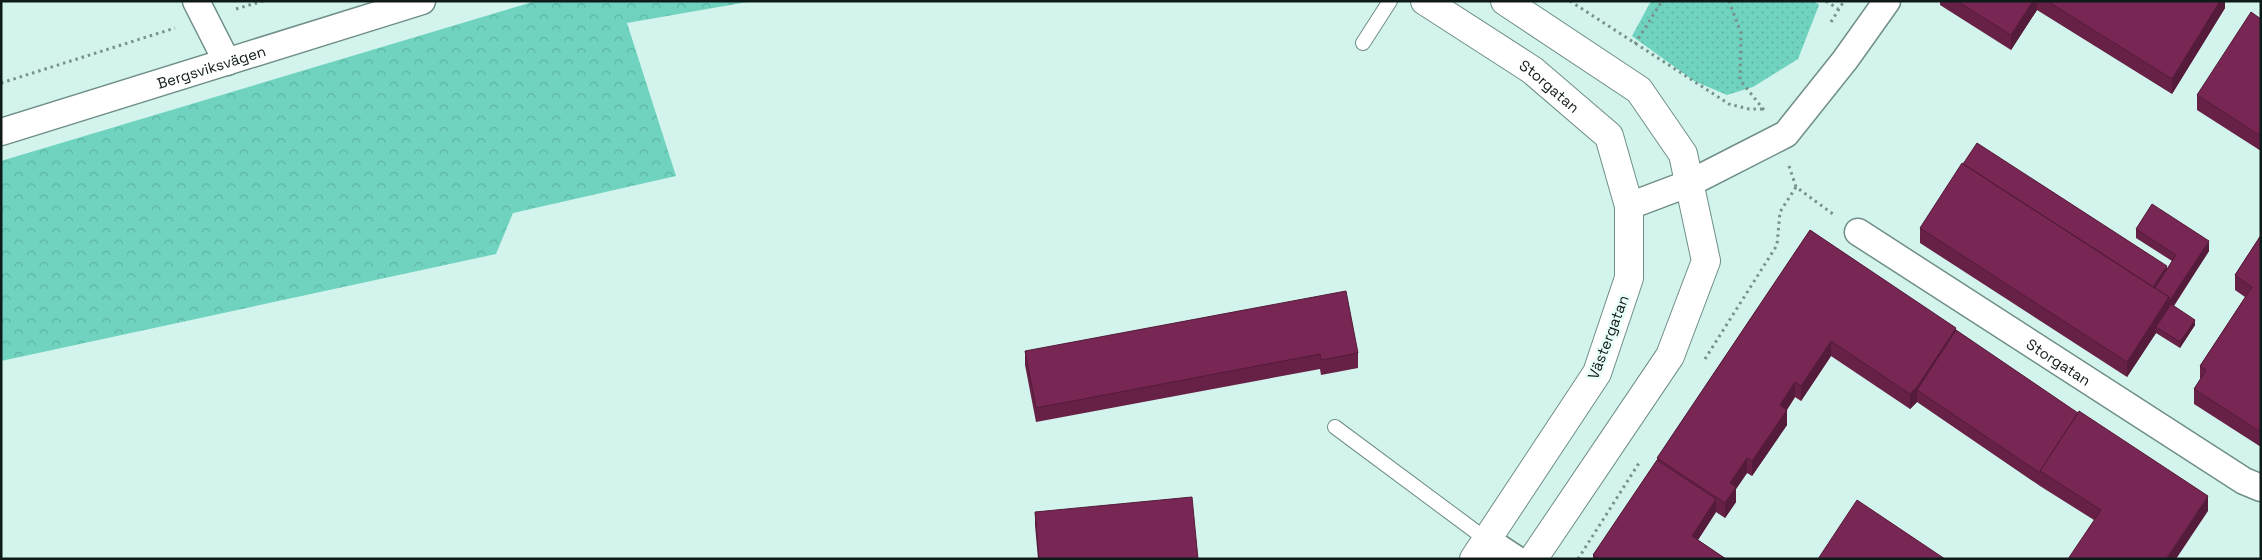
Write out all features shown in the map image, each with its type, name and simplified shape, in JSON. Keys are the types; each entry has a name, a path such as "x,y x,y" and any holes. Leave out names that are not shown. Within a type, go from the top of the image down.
{"street":[{"name":"Storgatan","path":"1425,1 1532,70 1609,136 1629,206"},
{"path":"1505,1 1639,90 1683,154 1706,261 1670,356 1533,559"},
{"path":"1629,206 1690,183 1786,134 1845,60 1887,1"},
{"name":"Bergsviksvägen","path":"1,132 228,62 408,3"},
{"path":"201,10 228,62"},
{"name":"Västergatan","path":"1481,549 1597,373 1629,278 1629,206"},
{"name":"Storgatan","path":"1858,232 2244,481 2261,488"},
{"path":"1481,549 1516,559"}],"lane":[{"path":"1363,43 1390,1"},
{"path":"1335,427 1481,549"}],"path":[{"path":"1,83 201,10 263,1"},
{"path":"1570,1 1729,104 1749,109 1764,109 1740,80 1740,33 1729,1"},
{"path":"1635,44 1662,1"},
{"path":"1826,1 1839,10"},
{"path":"1777,245 1780,212 1796,188 1858,232"}],"green space":[{"path":"536,1 753,1 627,23 676,176 513,213 496,254 1,361 1,161"},
{"path":"1651,1 1814,1 1819,5 1798,59 1753,87 1727,95 1694,81 1632,36"}],"building":[{"path":"1957,1 2033,1 2011,35"},
{"path":"2047,1 2220,1 2172,79"},
{"path":"2251,12 2261,19 2261,136 2197,95"},
{"path":"1977,143 2167,266 2153,287 1963,164"},
{"path":"1962,163 2169,297 2127,362 1920,228"},
{"path":"2152,204 2209,241 2169,302 2169,297 2155,288 2176,255 2136,229"},
{"path":"1810,230 1956,328 1917,387 1910,394 1831,341 1801,386 1795,382 1780,405 1787,410 1752,461 1747,458 1730,483 1736,487 1725,503 1657,458"},
{"path":"2261,235 2261,432 2194,389 2206,370 2200,366 2252,287 2235,275"},
{"path":"1346,291 1358,353 1321,360 1320,354 1036,408 1025,351"},
{"path":"2171,304 2195,320 2180,342 2156,327"},
{"path":"1956,330 2078,413 2040,473 1917,390"},
{"path":"2079,411 2208,496 2166,559 2068,559 2101,510 2040,471"},
{"path":"1657,460 1716,499 1692,536 1726,559 1599,559 1593,555"},
{"path":"1192,497 1198,559 1039,559 1035,512"},
{"path":"1857,500 1945,559 1818,559"}]}
